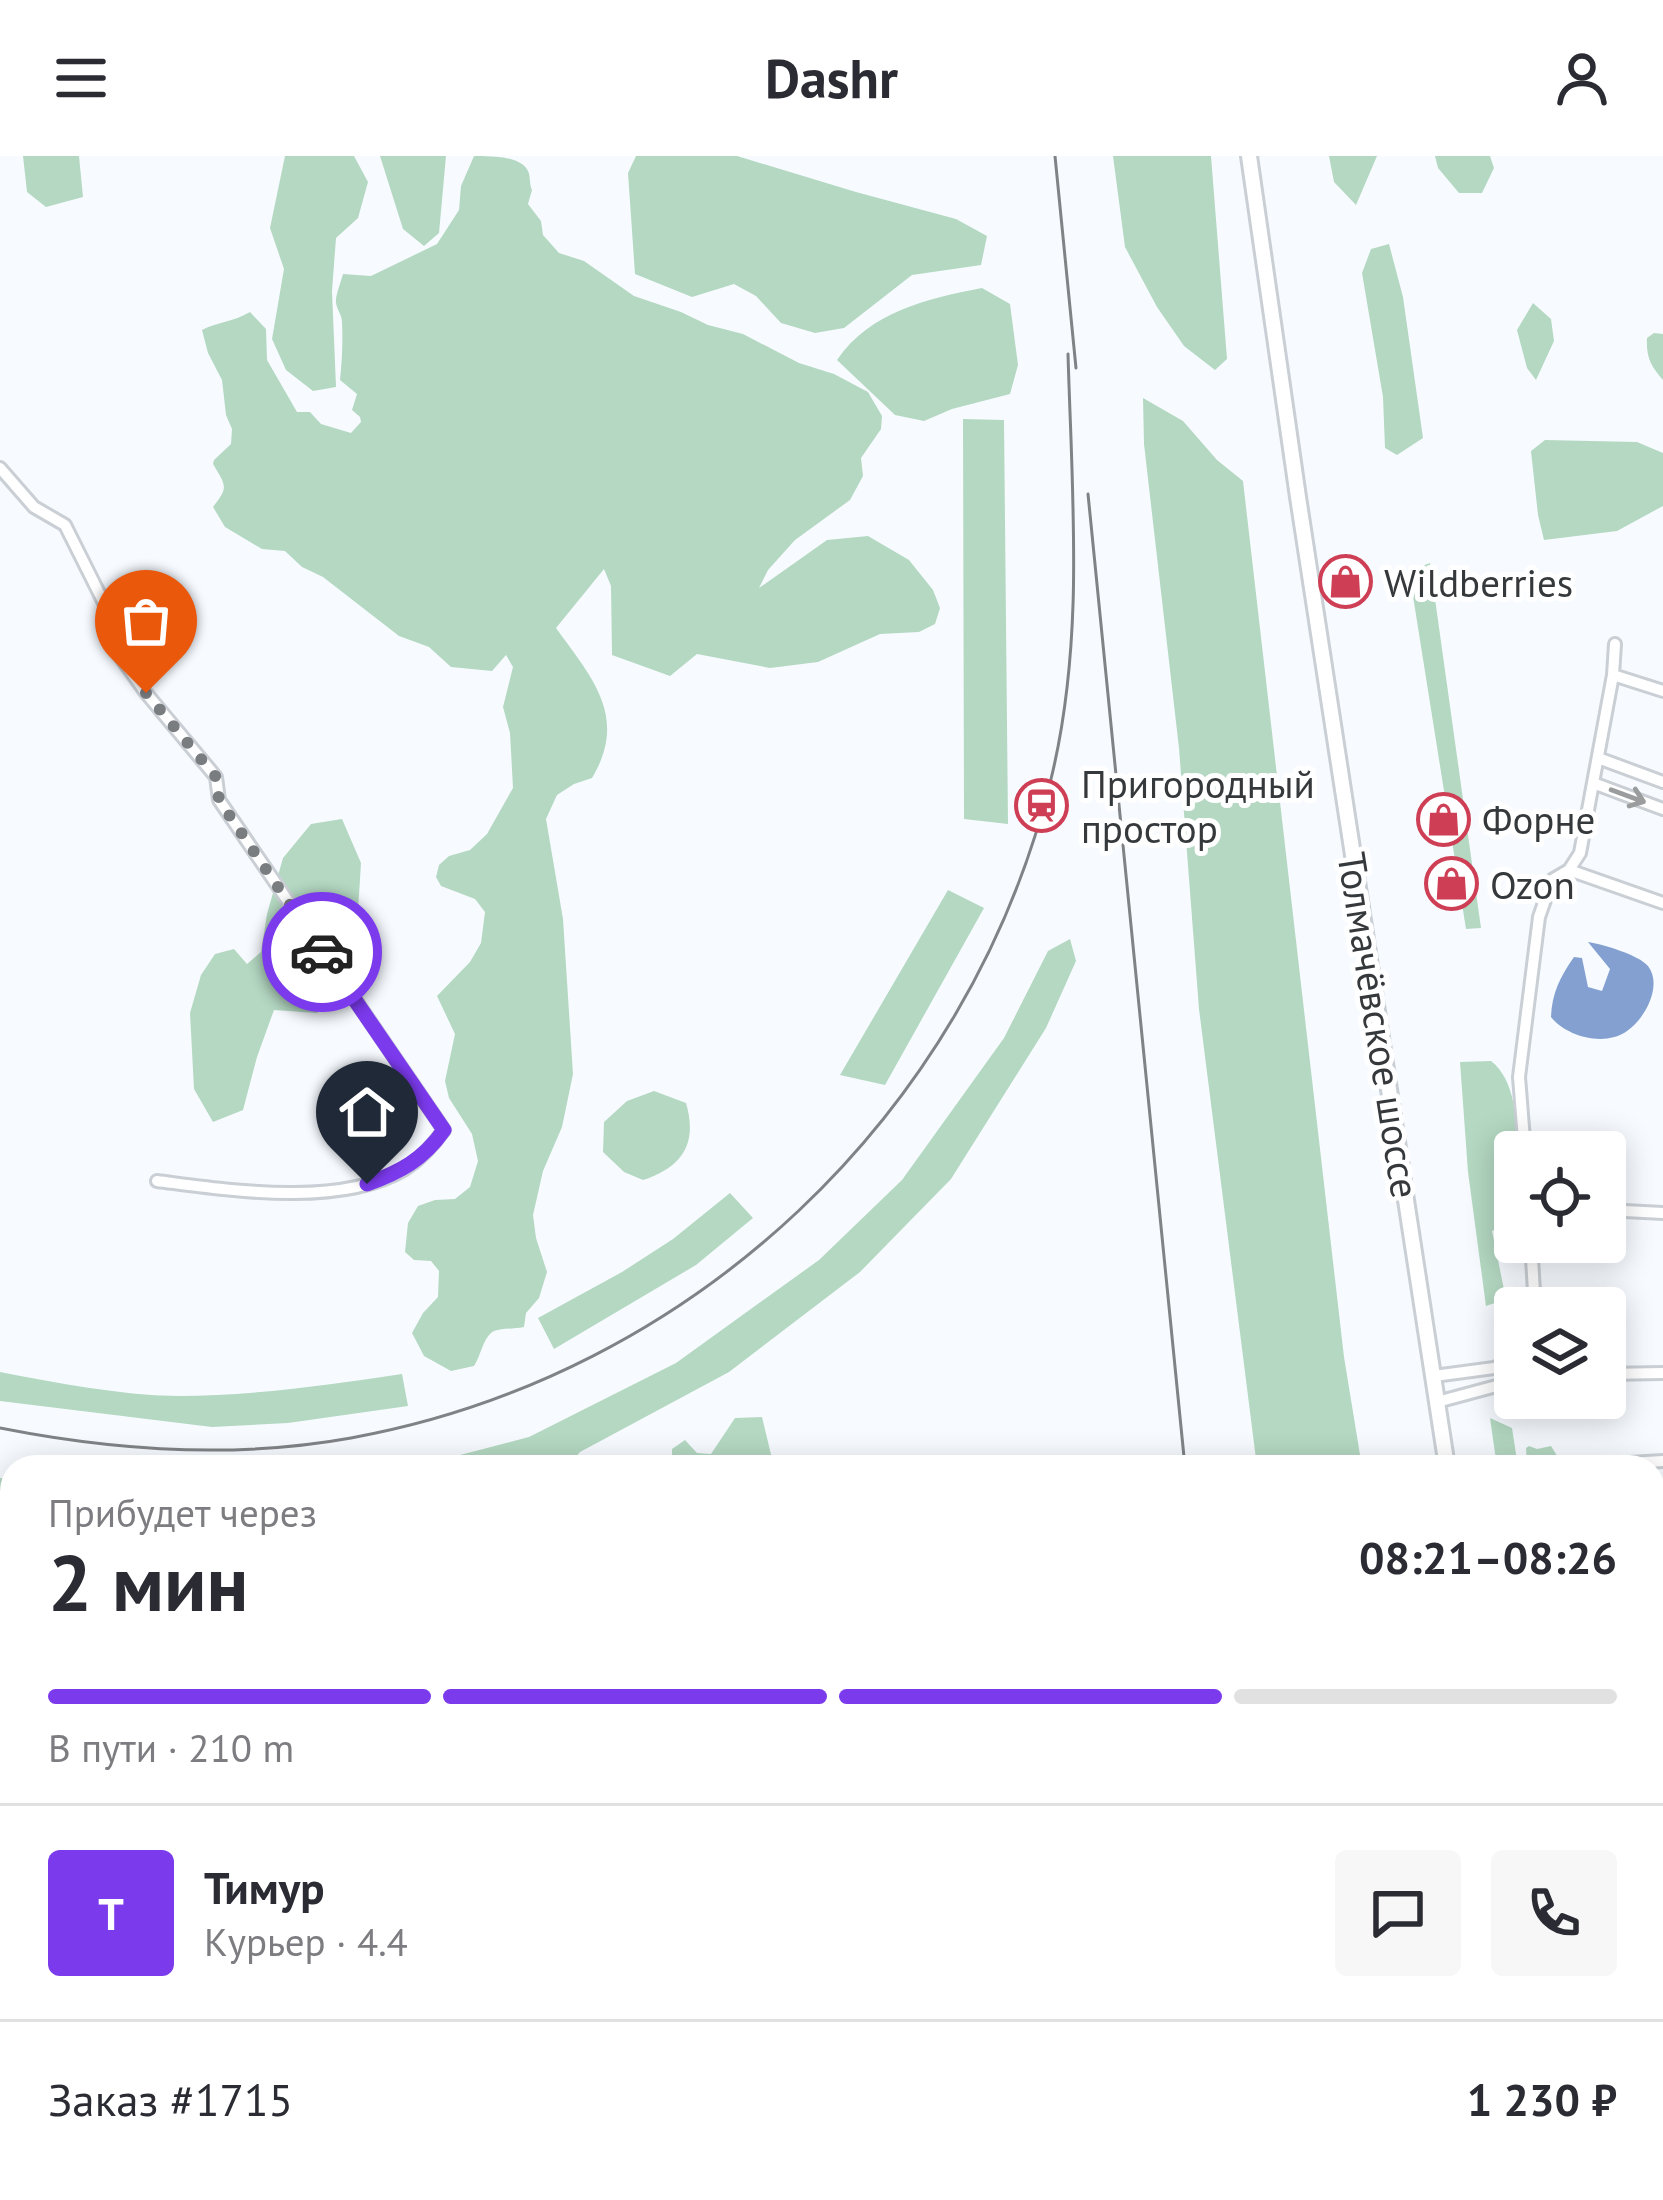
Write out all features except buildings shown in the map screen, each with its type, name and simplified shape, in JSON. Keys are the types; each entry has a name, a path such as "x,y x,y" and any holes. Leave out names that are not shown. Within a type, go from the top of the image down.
{"main road":[{"name":"Толмачёвское шоссе","path":"1249,156 1445,1455"}],"street":[{"path":"1,470 34,507 65,525 105,605 117,652 216,777 219,800 444,1130 404,1170 367,1184 323,1192 229,1190 157,1181"},
{"path":"1523,1131 1519,1077 1539,917 1552,880 1569,870 1580,853 1615,644"},
{"path":"1613,675 1663,692"},
{"path":"1598,758 1663,782"},
{"path":"1593,783 1663,809"},
{"path":"1569,870 1663,903"},
{"path":"1626,1211 1663,1213"},
{"path":"1434,1376 1494,1368"},
{"path":"1626,1373 1663,1372"},
{"path":"1437,1402 1494,1387"}],"green space":[{"path":"23,156 79,156 83,197 46,207 27,192"},
{"path":"285,156 354,156 368,182 358,218 336,238 332,291 336,387 313,391 286,370 272,339 284,269 270,228"},
{"path":"380,156 446,156 439,233 424,246 403,229"},
{"path":"474,156 505,158 524,166 532,190 528,204 541,221 543,235 559,253 584,261 634,296 743,334 868,392 882,416 881,429 861,458 863,476 850,500 795,540 759,588 827,540 868,536 909,560 933,590 940,608 935,624 919,632 880,634 818,662 770,668 697,654 670,676 612,655 611,586 604,569 556,628 593,681 606,716 607,735 592,778 557,795 546,819 563,919 573,1074 562,1127 543,1171 533,1215 547,1272 524,1327 494,1331 474,1366 451,1371 424,1356 412,1333 438,1297 439,1271 431,1261 414,1260 405,1252 408,1223 418,1206 455,1199 470,1187 478,1161 472,1134 449,1098 445,1081 455,1034 437,996 470,962 481,943 485,912 475,899 441,886 436,877 439,865 449,856 470,850 487,834 513,788 510,733 503,707 513,667 506,655 492,671 451,667 429,647 399,636 285,551 262,549 225,527 213,507 224,486 213,464 231,444 232,429 222,380 202,330 250,312 266,329 267,360 297,412 310,412 321,424 351,433 361,422 352,410 357,394 340,380 342,322 336,300 343,274 371,276 437,244 459,210 461,186"},
{"path":"636,156 737,156 956,219 987,236 981,265 912,275 844,328 815,333 781,323 756,296 734,284 692,297 635,274 628,173"},
{"path":"1113,156 1211,156 1227,359 1215,370 1184,346 1125,247"},
{"path":"1329,156 1377,156 1356,205 1334,182"},
{"path":"1435,156 1490,156 1494,168 1482,193 1459,193 1438,168"},
{"path":"1389,244 1403,297 1423,438 1397,455 1385,448 1383,397 1362,273 1371,249"},
{"path":"982,288 1010,304 1018,365 1010,394 924,421 895,415 837,360 883,319 921,303"},
{"path":"1533,303 1551,319 1554,341 1536,380 1527,368 1517,330"},
{"path":"1663,334 1663,380 1647,351 1647,338"},
{"path":"1143,398 1183,421 1243,481 1344,1357 1360,1455 1255,1455 1199,1009 1179,748 1144,444"},
{"path":"963,419 1004,420 1008,824 964,819"},
{"path":"1545,440 1637,442 1663,453 1663,506 1617,531 1544,540 1531,451"},
{"path":"1430,563 1481,928 1466,929 1409,571"},
{"path":"342,819 361,863 357,927 336,984 317,1013 274,1010 243,1110 213,1122 194,1089 190,1013 201,975 215,954 234,949 247,964 261,952 283,858 311,824"},
{"path":"948,890 984,908 885,1085 840,1075"},
{"path":"1070,939 1076,961 1046,1028 951,1179 860,1272 729,1372 578,1455 460,1455 529,1437 676,1363 819,1260 902,1180 1004,1038 1048,951"},
{"path":"1491,1061 1499,1069 1510,1090 1518,1131 1494,1131 1492,1231 1494,1263 1499,1263 1504,1287 1494,1287 1494,1303 1486,1306 1468,1172 1460,1062"},
{"path":"654,1091 686,1103 690,1130 677,1161 643,1180 624,1172 603,1152 604,1122 627,1101"},
{"path":"730,1193 753,1218 696,1265 554,1349 538,1318 673,1239"},
{"path":"0,1372 110,1391 177,1396 262,1392 402,1374 408,1406 288,1423 212,1427 0,1401"},
{"path":"762,1417 771,1455 672,1455 672,1449 685,1440 697,1453 711,1454 735,1418"},
{"path":"1490,1418 1512,1428 1516,1455 1495,1455"},
{"path":"1551,1446 1557,1455 1526,1455 1526,1448"}],"water":[{"path":"1588,942 1637,958 1652,974 1653,992 1646,1010 1618,1036 1587,1038 1551,1017 1558,986 1574,957 1582,958 1588,987 1602,991 1610,969"}],"railway":[{"path":"1055,156 1076,368"},
{"path":"0,1428 131,1447 264,1449 351,1438 476,1406 593,1356 701,1291 798,1211 883,1119 955,1015 1011,901 1051,779 1062,727 1072,621 1068,354"},
{"path":"1088,494 1184,1455"}],"way so far":[{"path":"146,693 216,777 219,800 322,952"}],"place":[{"name":"Wildberries","path":"1345,582"},
{"name":"Пригородный простор","path":"1042,805"},
{"name":"Форне","path":"1443,819"},
{"name":"Ozon","path":"1451,884"}],"route":[{"path":"322,952 444,1130 404,1170 367,1184"}]}
